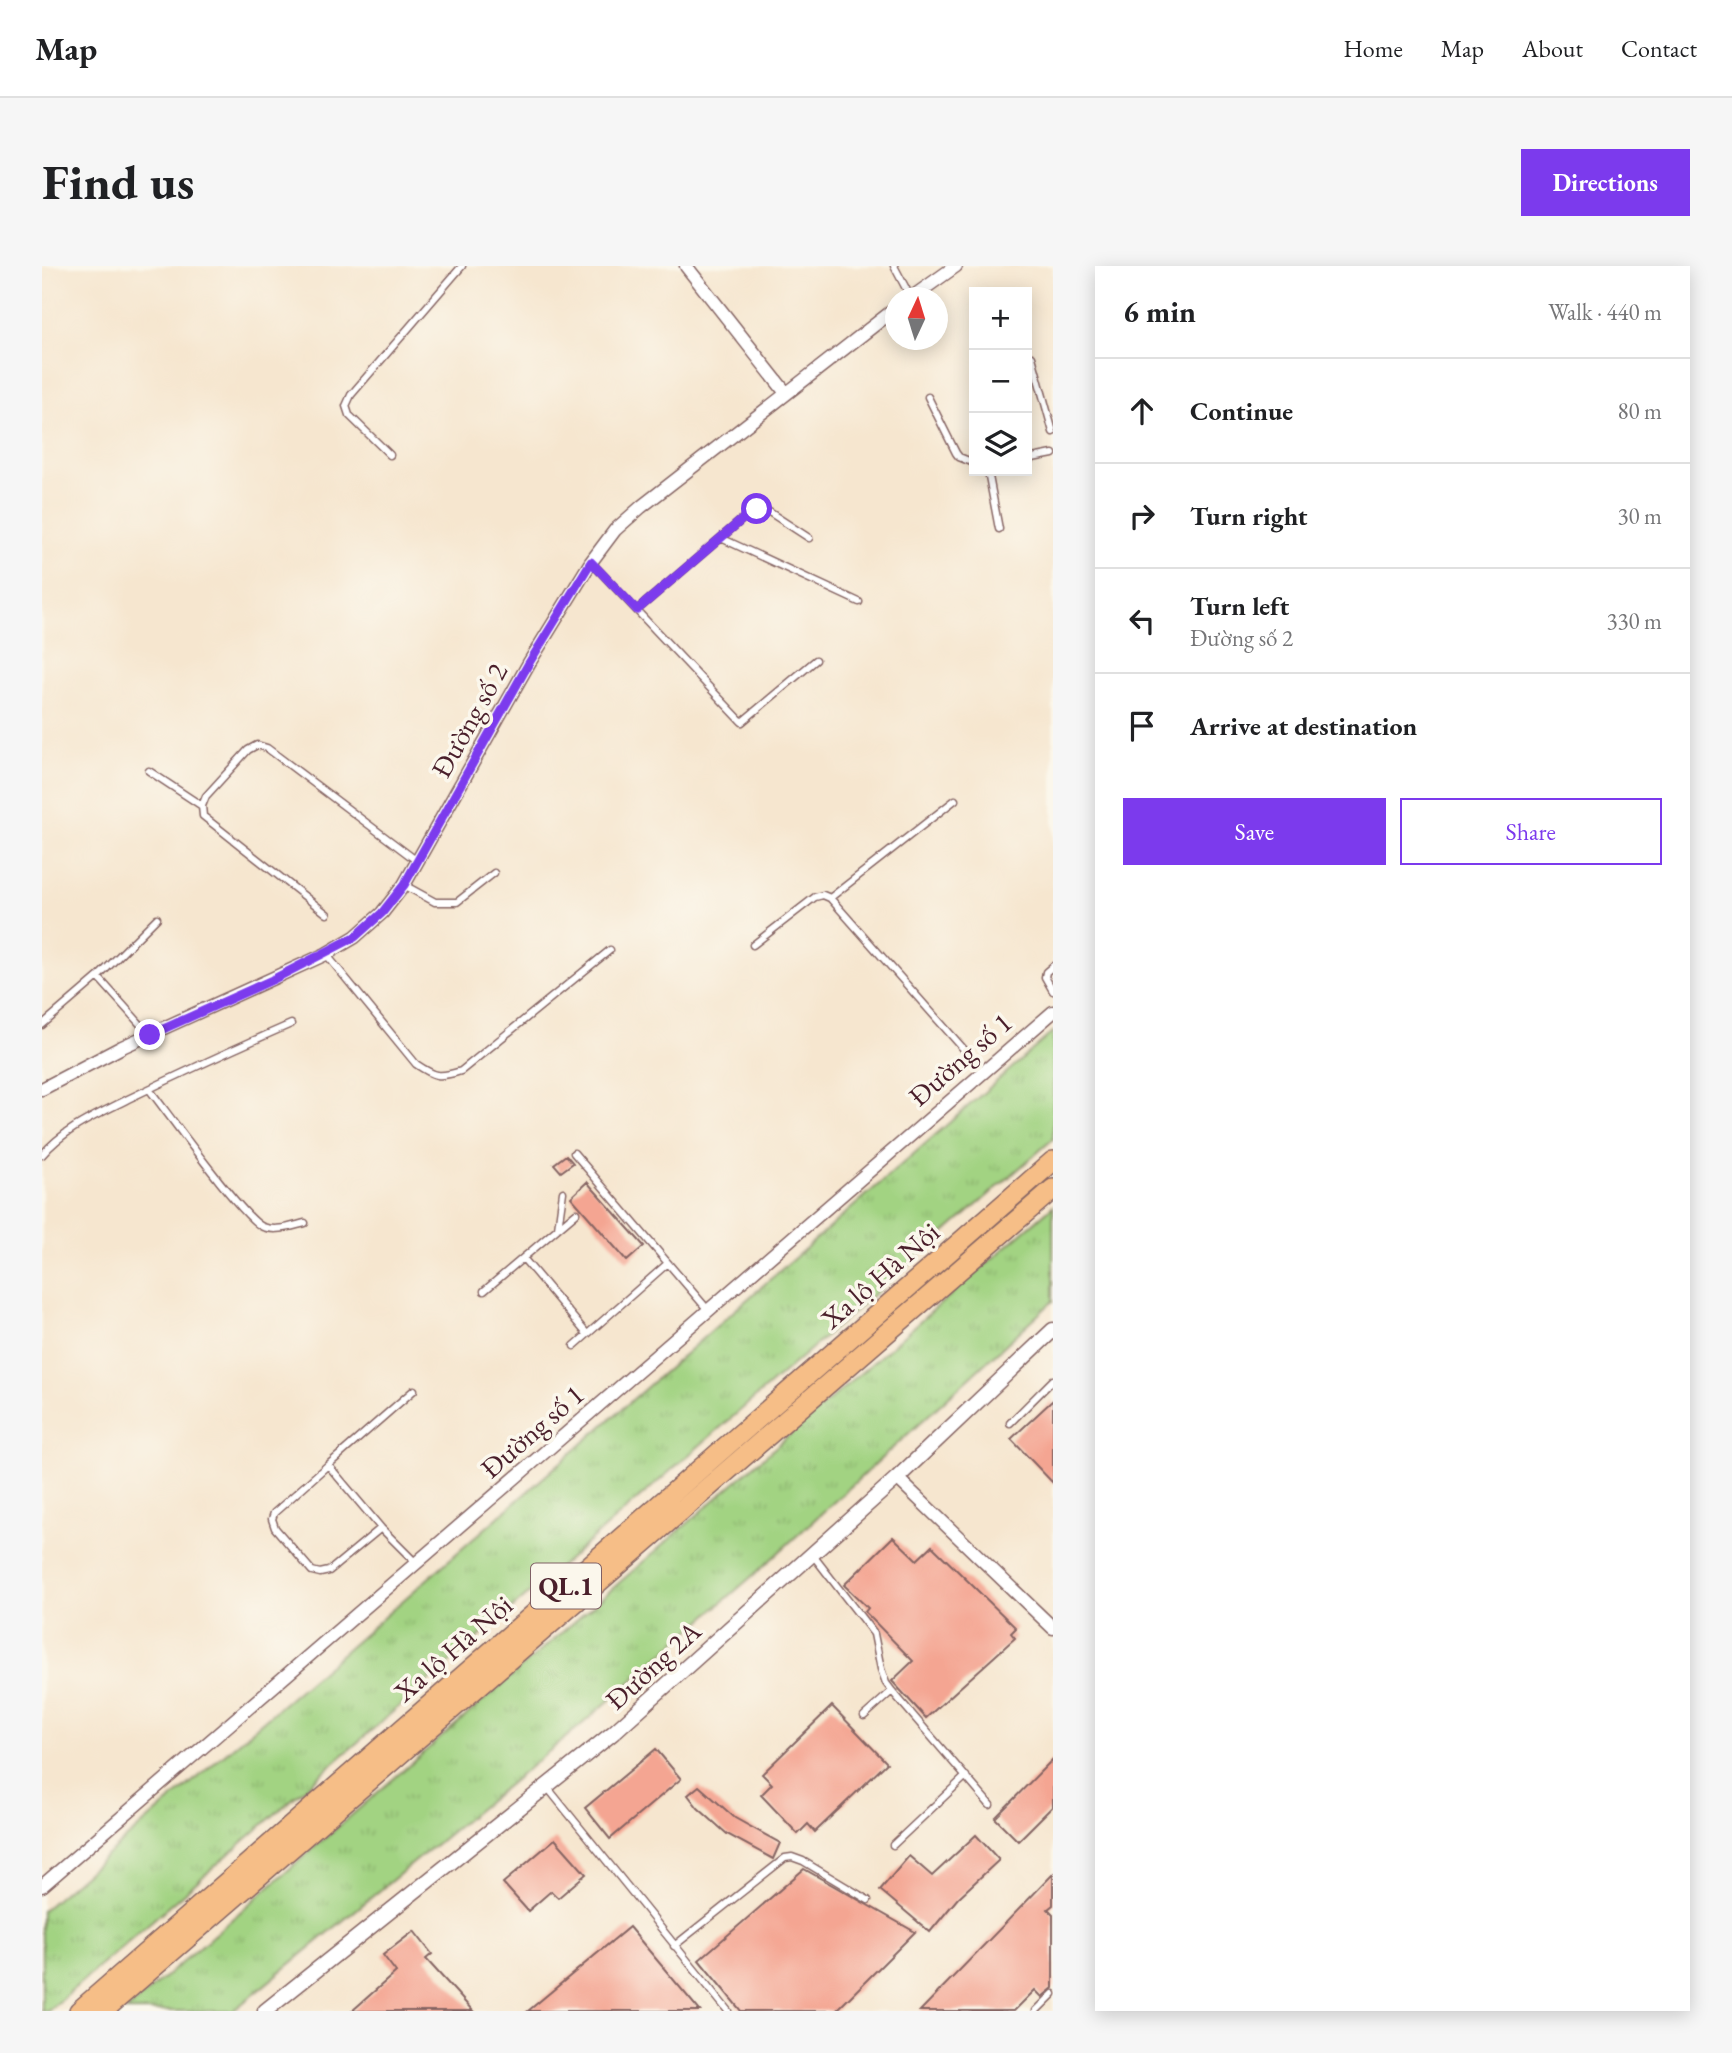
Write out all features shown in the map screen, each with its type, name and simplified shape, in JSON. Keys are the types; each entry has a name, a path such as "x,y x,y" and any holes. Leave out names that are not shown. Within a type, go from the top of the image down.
{"highway":[{"name":"Xa lộ Hà Nội","path":"79,2011 1053,1161"},
{"name":"Xa lộ Hà Nội","path":"103,2011 1053,1189"}],"street":[{"path":"686,266 786,393"},
{"path":"926,287 956,266"},
{"name":"Đường số 2","path":"42,1088 122,1047 326,954 355,937 382,913 404,885 529,663 591,562 615,530 640,507 885,317"},
{"name":"Đường số 1","path":"42,1886 417,1565 1053,1012"},
{"name":"Đường 2A","path":"269,2010 614,1733 1051,1335"},
{"path":"897,1478 1053,1628"}],"lane":[{"path":"390,455 349,415 346,406 351,395 462,266"},
{"path":"894,266 905,287"},
{"path":"1032,357 1053,432"},
{"path":"928,397 956,453 969,461"},
{"path":"1032,458 1053,454"},
{"path":"989,476 999,529"},
{"path":"637,610 752,511 763,508 809,538"},
{"path":"720,538 859,602"},
{"path":"591,562 742,723 816,660"},
{"path":"327,914 203,816 202,806 206,796 248,750 257,745 267,748 417,861"},
{"path":"149,771 202,806"},
{"path":"830,898 954,800"},
{"path":"404,885 435,902 457,902 494,873"},
{"path":"753,946 815,897 823,895 830,898 984,1072"},
{"path":"42,1025 98,977 157,918"},
{"path":"326,954 416,1064 431,1074 447,1076 461,1071 610,950"},
{"path":"1053,966 1046,972 1045,977 1053,991"},
{"path":"98,977 150,1035"},
{"path":"42,1155 64,1133 149,1089 291,1024"},
{"path":"149,1089 238,1204 259,1226 272,1230 305,1223"},
{"path":"574,1153 708,1310"},
{"path":"558,1228 564,1192"},
{"path":"484,1291 576,1213"},
{"path":"523,1258 587,1334"},
{"path":"574,1346 668,1263"},
{"path":"1010,1423 1053,1380"},
{"path":"381,1528 329,1571 320,1573 312,1571 275,1528 272,1519 274,1513 414,1390"},
{"path":"328,1465 381,1528 417,1565"},
{"path":"812,1554 874,1634 886,1683 990,1805"},
{"path":"864,1716 892,1691"},
{"path":"893,1845 966,1776"},
{"path":"547,1787 728,2011"},
{"path":"674,1946 785,1858 792,1857 803,1861 868,1900"},
{"path":"1036,2011 1053,1994"}],"green space":[{"path":"1053,1032 1053,1139 48,2011 42,2011 42,1911 361,1637"},
{"path":"1053,1206 1053,1301 765,1565 581,1725 233,2011 126,2011"}],"building":[{"path":"566,1155 573,1163 561,1172 554,1164"},
{"path":"587,1182 644,1246 627,1261 571,1197"},
{"path":"1053,1400 1053,1483 1011,1439"},
{"path":"893,1537 917,1560 932,1546 1016,1628 1011,1633 1015,1638 926,1718 892,1681 913,1661 865,1612 868,1608 844,1585"},
{"path":"832,1706 887,1763 815,1832 808,1824 798,1834 761,1795 772,1784 762,1774"},
{"path":"656,1749 681,1779 610,1839 585,1808"},
{"path":"1053,1759 1053,1806 1018,1841 995,1818"},
{"path":"699,1786 735,1818 780,1843 773,1859 727,1834 698,1808 688,1795"},
{"path":"976,1835 999,1860 958,1898 930,1932 880,1890 909,1856 932,1876"},
{"path":"555,1839 586,1874 558,1898 551,1891 528,1911 503,1883"},
{"path":"804,1869 915,1932 836,2011 741,2011 699,1960"},
{"path":"1053,1874 1053,1905 1048,1909 1053,1914 1053,1988 1042,1997 1035,1990 1014,2011 920,2011"},
{"path":"629,1927 700,2011 528,2011"},
{"path":"414,1931 432,1954 426,1959 473,2011 352,2011 396,1972 383,1955"}],"route":[{"path":"150,1035 326,954 355,937 382,913 404,885 529,663 591,562 637,610 757,509"}]}
